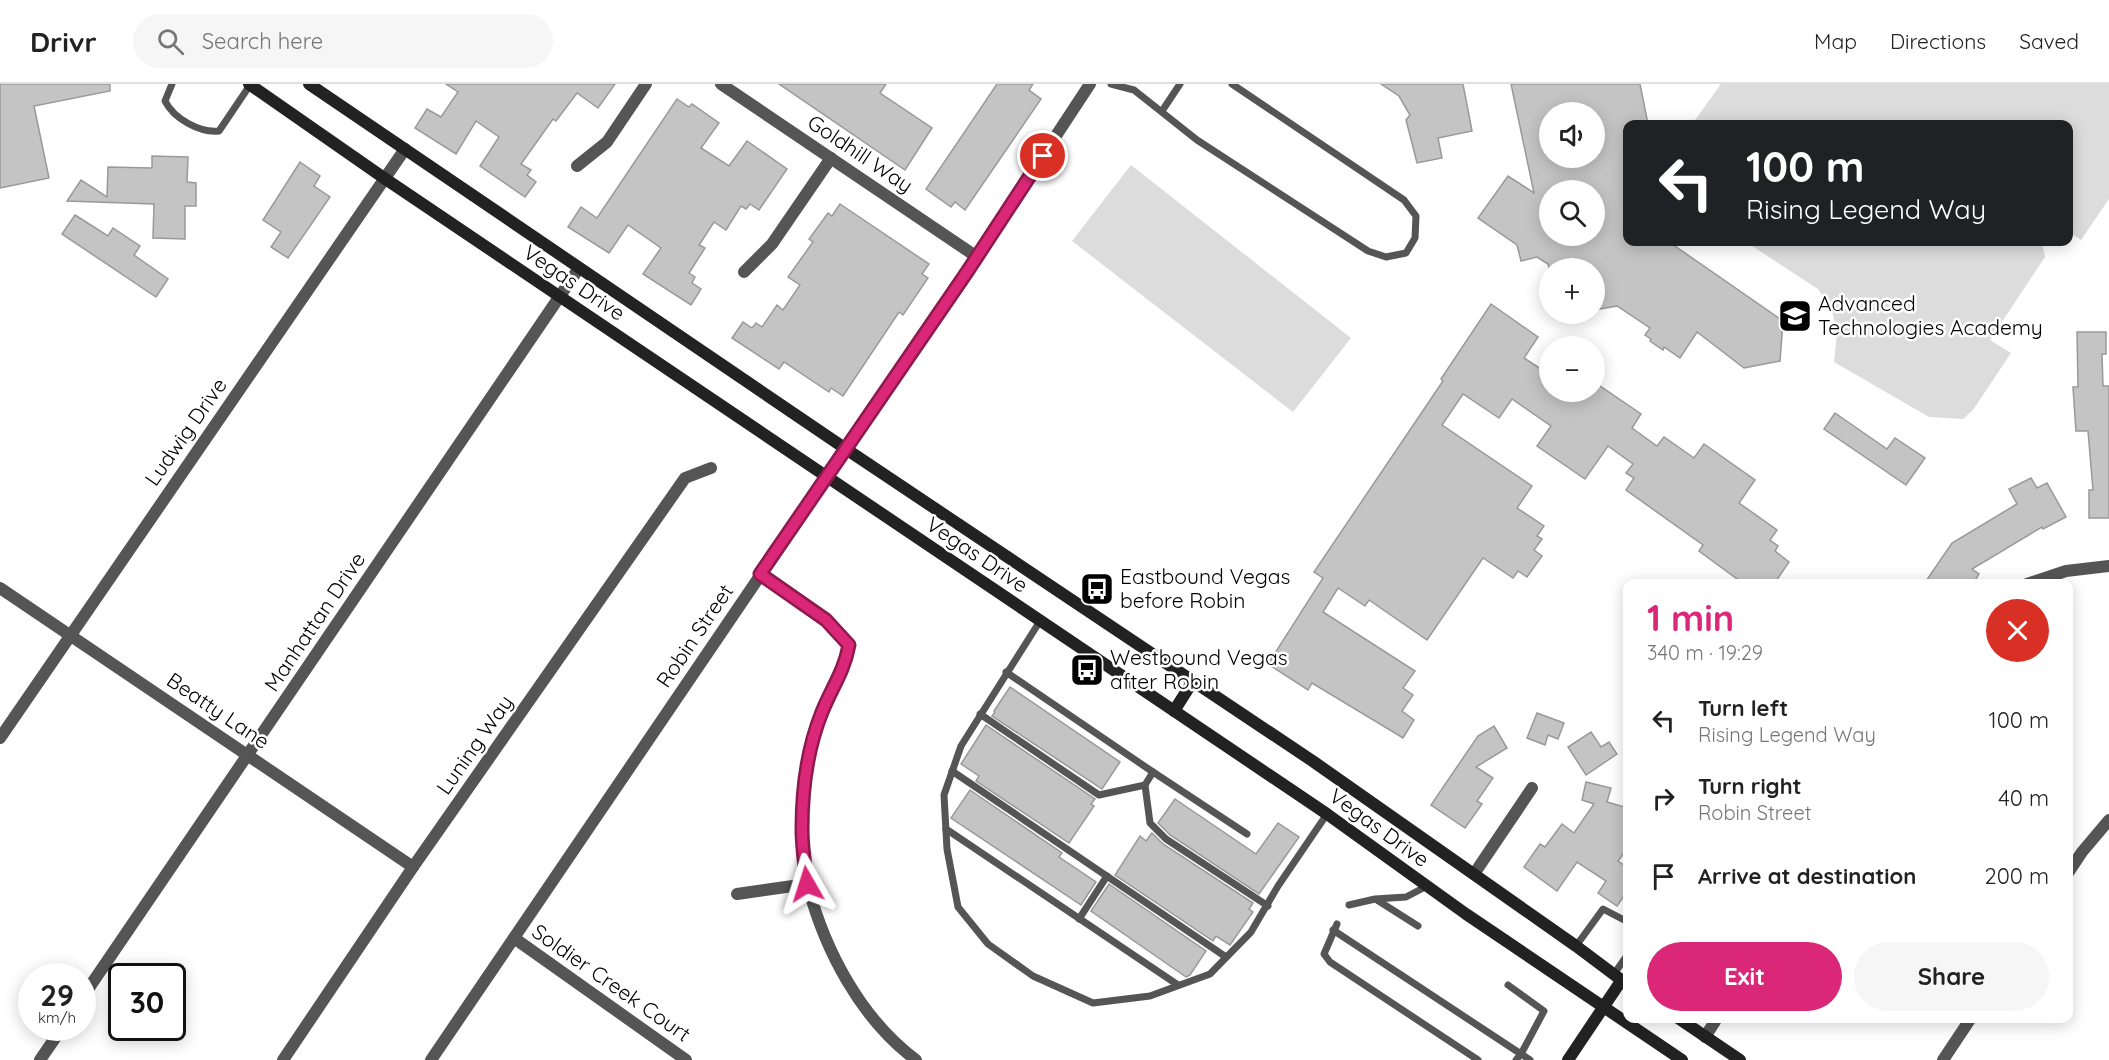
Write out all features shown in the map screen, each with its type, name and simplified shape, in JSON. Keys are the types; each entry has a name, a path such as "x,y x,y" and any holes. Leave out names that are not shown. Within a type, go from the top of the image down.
{"main road":[{"name":"Vegas Drive","path":"249,84 384,178 1327,814 1427,886 1623,1020"},
{"name":"Vegas Drive","path":"309,84 1407,826 1621,980"},
{"path":"1174,711 1193,681"},
{"path":"1568,1060 1621,980"},
{"name":"Vegas Drive","path":"1627,1023 1682,1060"},
{"path":"1686,1023 1740,1060"}],"street":[{"path":"577,166 607,142 646,84"},
{"name":"Goldhill Way","path":"721,84 977,257"},
{"name":"Robin Street","path":"431,1060 977,257 1090,84"},
{"name":"Ludwig Drive","path":"0,738 405,149"},
{"path":"744,272 772,244 831,158"},
{"name":"Manhattan Drive","path":"96,978 579,268"},
{"name":"Luning Way","path":"283,1060 413,867 685,478 711,468"},
{"path":"2042,579 2066,571 2109,566"},
{"path":"760,574 826,620 849,645 845,664 822,712 812,742 806,772 802,831 807,884 825,939 861,1004 902,1049 916,1060"},
{"name":"Beatty Lane","path":"0,588 413,867"},
{"path":"1474,874 1532,788"},
{"path":"2073,866 2109,820"},
{"path":"737,894 807,884"},
{"name":"Soldier Creek Court","path":"514,938 686,1060"},
{"path":"1705,1036 1714,1023"},
{"path":"1943,1060 1968,1023"},
{"path":"40,1060 53,1041"}],"lane":[{"path":"172,84 165,101 171,112 206,132 219,131 249,84"},
{"path":"1111,84 1134,90 1197,140 1368,251 1386,257 1406,253 1415,238 1416,216 1404,200 1232,84"},
{"path":"1162,111 1180,84"},
{"path":"1040,621 961,746 944,795 947,849 958,907 988,945 1033,976 1093,1003 1150,996 1210,974 1251,932 1278,886 1327,814"},
{"path":"1006,672 1247,834"},
{"path":"980,714 1099,795 1145,785"},
{"path":"952,771 1226,957"},
{"path":"1153,772 1145,785 1150,823 1166,839 1268,906"},
{"path":"946,829 1178,986"},
{"path":"1079,919 1107,876"},
{"path":"1349,905 1375,899 1406,897 1427,886"},
{"path":"1375,899 1418,926"},
{"path":"1576,946 1604,909 1623,919"},
{"path":"1478,1060 1330,962 1324,954 1335,927 1518,1057 1530,1060"},
{"path":"1508,985 1544,1011 1518,1057"}],"shaded area":[{"path":"1721,84 2109,84 2109,199 2081,240 2073,235 2073,120 1695,120"},
{"path":"1131,165 1351,338 1293,412 1072,241"},
{"path":"1752,246 2043,246 2045,257 1990,340 2011,353 1973,410 1963,419 1929,417 1834,362 1837,334 1833,314 1818,289"}],"building":[{"path":"0,84 110,84 110,91 34,106 49,178 0,188"},
{"path":"446,84 615,84 598,108 577,93 556,121 553,119 521,164 531,170 527,175 536,182 525,197 480,166 499,137 476,121 456,154 415,128 427,109 441,117 458,92"},
{"path":"779,84 886,84 880,93 932,128 905,170"},
{"path":"997,84 1033,84 1029,90 1041,99 965,210 955,202 951,207 926,189"},
{"path":"1381,84 1463,84 1472,131 1438,138 1442,158 1417,163 1406,120 1410,115 1399,96"},
{"path":"1511,84 1640,84 1647,120 1623,120 1623,246 1675,246 1783,321 1780,361 1744,368 1697,332 1680,358 1664,347 1663,350 1645,335 1650,328 1617,306 1605,308 1605,258 1537,257 1521,261 1517,245 1478,218 1508,176 1534,193"},
{"path":"677,99 689,107 692,104 719,123 701,148 729,166 747,141 787,169 759,210 750,204 746,209 741,206 726,230 714,222 699,245 705,248 689,273 695,277 692,283 701,289 691,305 643,274 661,248 628,225 609,253 568,227 581,207 597,218"},
{"path":"152,156 188,157 187,182 196,183 196,206 185,206 185,239 153,238 154,204 67,201 81,180 107,197 108,167 152,168"},
{"path":"300,162 320,176 314,186 330,197 288,258 271,247 281,232 263,220"},
{"path":"840,204 929,264 922,274 928,278 903,315 899,312 843,396 831,388 829,392 784,362 779,369 732,338 743,322 752,328 756,323 762,327 777,305 783,310 800,285 788,277 813,242 809,239 828,213 832,216"},
{"path":"75,215 108,236 113,228 140,246 134,255 168,279 156,297 62,234"},
{"path":"1491,304 1538,337 1524,358 1539,368 1539,402 1605,402 1605,389 1641,414 1632,428 1657,446 1664,437 1694,458 1704,444 1755,480 1739,503 1777,530 1770,540 1778,546 1775,551 1789,562 1777,579 1737,579 1699,551 1703,545 1626,490 1634,478 1626,473 1633,464 1608,446 1585,479 1537,446 1551,426 1512,399 1499,418 1463,394 1442,425 1532,486 1517,508 1544,526 1537,536 1542,539 1534,550 1542,556 1527,577 1518,571 1513,578 1483,558 1427,640 1369,600 1365,606 1338,588 1323,612 1415,671 1403,688 1413,695 1402,711 1414,720 1403,738 1312,683 1308,690 1268,664 1323,578 1314,572 1443,381 1441,379"},
{"path":"2077,332 2106,332 2106,354 2102,354 2103,386 2109,386 2109,518 2089,518 2089,490 2093,490 2088,431 2076,431 2073,387 2078,387"},
{"path":"1835,413 1887,449 1895,438 1925,458 1906,485 1824,429"},
{"path":"2031,478 2037,488 2047,483 2066,517 2043,529 2042,527 1972,569 1979,574 1976,579 1927,579 1952,543 2017,504 2009,489"},
{"path":"1010,687 1120,762 1102,789 992,716"},
{"path":"1537,713 1564,723 1558,739 1548,735 1545,745 1527,738"},
{"path":"986,725 1095,799 1091,804 1094,806 1069,843 976,781 979,776 961,764"},
{"path":"1494,726 1507,748 1476,767 1493,778 1477,801 1482,804 1465,828 1431,805 1478,736"},
{"path":"1591,732 1601,747 1609,742 1617,754 1586,775 1568,747"},
{"path":"1586,782 1611,788 1607,802 1623,807 1623,854 1618,861 1623,864 1623,897 1617,906 1598,893 1606,881 1577,862 1557,891 1524,867 1540,844 1545,847 1562,824 1574,833 1594,804 1582,800"},
{"path":"970,790 1062,853 1059,857 1096,882 1081,905 951,818"},
{"path":"1175,799 1256,854 1278,823 1299,837 1259,894 1170,835 1158,823"},
{"path":"1152,833 1163,844 1253,903 1249,909 1253,912 1230,945 1216,936 1213,941 1115,875 1140,836 1146,841"},
{"path":"1109,884 1206,951 1190,975 1186,977 1091,911"}],"place":[{"name":"Advanced Technologies Academy","path":"1795,316"},
{"name":"Eastbound Vegas before Robin","path":"1097,589"},
{"name":"Westbound Vegas after Robin","path":"1087,670"}],"route":[{"path":"807,884 802,831 806,772 812,742 822,712 845,664 849,645 826,620 760,574 967,272 1043,156"}]}
